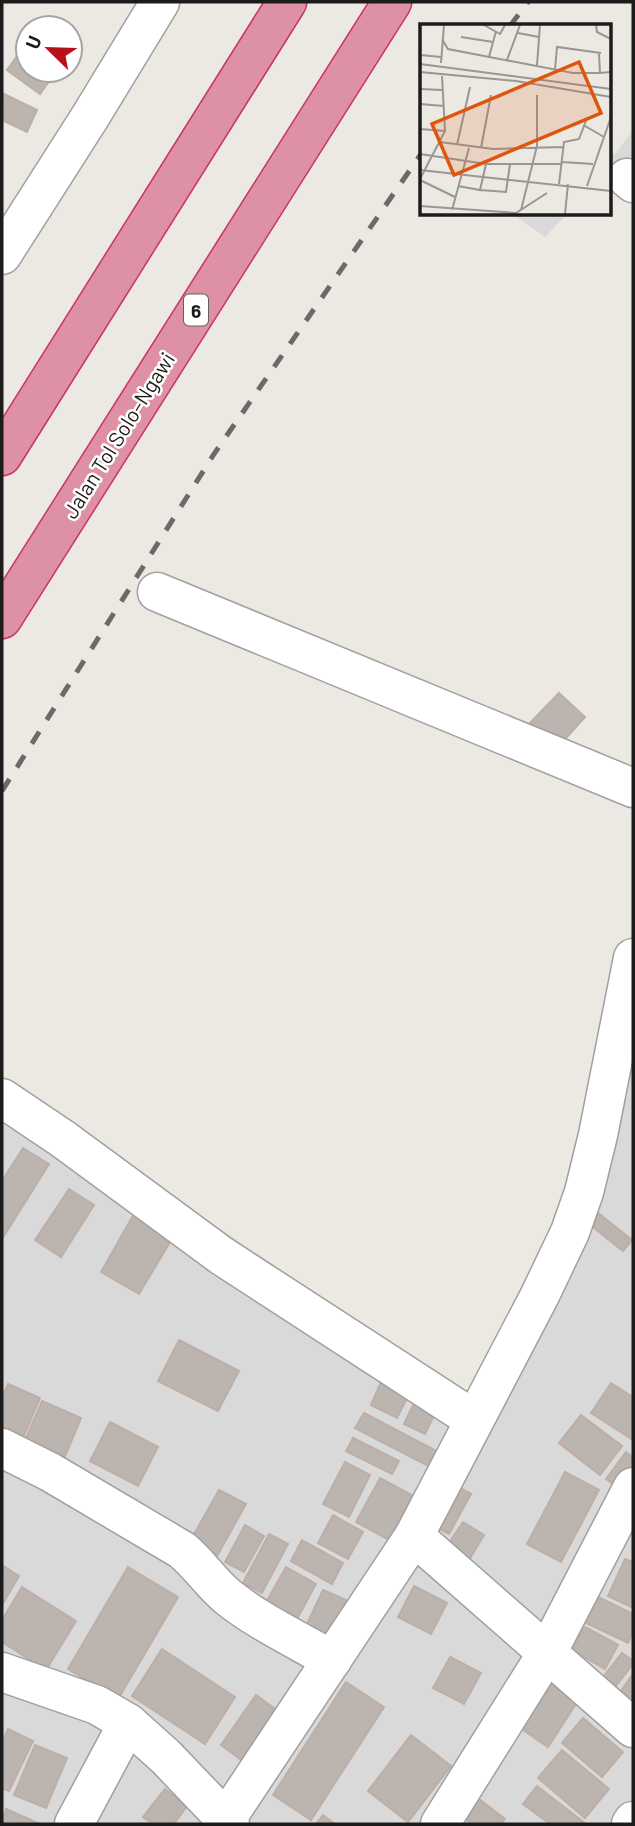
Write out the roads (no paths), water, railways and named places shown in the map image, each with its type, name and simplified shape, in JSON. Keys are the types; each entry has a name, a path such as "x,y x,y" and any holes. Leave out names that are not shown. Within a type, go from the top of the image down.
{"highway":[{"path":"2,456 287,2"},
{"name":"Jalan Tol Solo–Ngawi","path":"2,620 392,2"}],"street":[{"path":"2,255 160,2"},
{"path":"158,592 633,788"},
{"path":"2,1672 97,1706 128,1723 166,1757 228,1821 414,1536 570,1232 584,1192 598,1135 633,958"},
{"path":"2,1098 63,1139 222,1256 473,1419"},
{"path":"2,1448 50,1472 181,1550 198,1564 225,1595 240,1606 332,1660"},
{"path":"440,1824 547,1653 633,1487"},
{"path":"414,1536 633,1728"},
{"path":"74,1824 128,1723"}],"railway":[{"path":"512,24 528,2"},
{"path":"2,791 214,454 420,155"}]}
